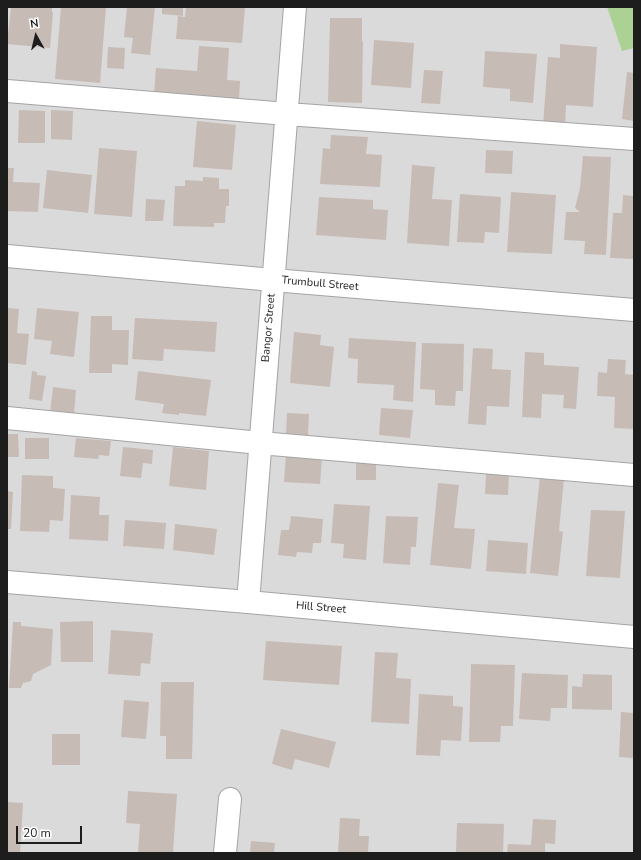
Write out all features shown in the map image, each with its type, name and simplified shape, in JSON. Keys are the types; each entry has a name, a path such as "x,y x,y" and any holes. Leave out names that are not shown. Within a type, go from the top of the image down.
{"street":[{"name":"Bangor Street","path":"248,602 295,7"},
{"path":"7,91 287,114 634,139"},
{"name":"Trumbull Street","path":"7,256 634,310"},
{"path":"7,418 260,443 634,475"},
{"name":"Hill Street","path":"7,582 634,636"},
{"path":"225,853 230,799"}],"shaded area":[{"path":"7,7 634,7 634,853 7,853"}],"green space":[{"path":"607,7 634,7 634,48 622,51"}],"building":[{"path":"11,7 52,7 53,12 50,48 7,44"},
{"path":"61,7 106,7 100,83 55,79"},
{"path":"127,7 155,7 150,55 131,53 133,38 124,37"},
{"path":"162,7 183,7 183,16 162,14"},
{"path":"186,7 245,7 242,43 176,39 178,16 185,17"},
{"path":"330,18 362,18 362,103 328,102"},
{"path":"374,40 414,43 411,88 371,85"},
{"path":"560,44 597,47 593,107 566,105 565,127 543,126 548,57 560,58"},
{"path":"199,46 229,48 227,80 240,81 239,99 154,94 156,68 197,71"},
{"path":"108,47 125,48 124,69 107,68"},
{"path":"485,51 537,54 533,103 510,101 510,89 483,87"},
{"path":"424,70 443,71 440,104 421,103"},
{"path":"627,72 634,73 634,121 622,119"},
{"path":"19,110 45,111 45,143 18,143"},
{"path":"51,110 73,111 72,140 51,139"},
{"path":"197,121 236,125 232,170 193,167"},
{"path":"331,135 368,137 366,154 382,155 380,187 320,184 323,148 330,149"},
{"path":"99,148 137,151 132,217 94,214"},
{"path":"486,150 513,151 512,174 485,173"},
{"path":"583,156 611,157 606,255 584,254 585,241 564,240 566,212 580,212 575,208 580,188"},
{"path":"412,165 435,167 432,199 452,200 449,246 407,243"},
{"path":"7,168 14,168 13,182 40,183 38,212 7,211"},
{"path":"47,170 92,175 88,213 43,208"},
{"path":"203,177 219,178 219,189 229,189 229,206 226,206 225,223 214,223 214,227 173,226 175,186 185,186 185,180 203,181"},
{"path":"511,192 556,195 552,254 507,252"},
{"path":"460,194 501,197 499,233 485,232 484,243 457,242"},
{"path":"623,195 634,196 634,259 610,258 613,213 622,213"},
{"path":"319,197 373,200 373,209 388,210 386,240 316,235"},
{"path":"146,199 165,200 163,221 145,221"},
{"path":"7,308 19,309 17,333 29,334 26,365 7,363"},
{"path":"37,308 79,312 74,357 50,354 52,341 34,339"},
{"path":"91,316 112,316 112,330 129,330 128,365 112,364 112,373 89,373"},
{"path":"135,318 217,322 215,352 164,349 163,361 132,359"},
{"path":"294,332 321,335 320,345 334,347 330,387 290,383"},
{"path":"349,338 416,342 413,402 393,400 394,385 357,383 358,359 348,358"},
{"path":"422,343 464,344 463,391 456,391 455,406 435,405 435,390 420,389"},
{"path":"473,348 493,349 492,369 511,370 509,407 487,406 486,425 468,424"},
{"path":"525,352 544,353 544,365 579,367 576,409 563,408 564,395 542,394 541,418 522,417"},
{"path":"608,359 626,360 625,374 634,375 634,429 614,428 615,397 597,396 598,372 607,373"},
{"path":"32,371 37,372 37,375 46,376 42,401 29,399"},
{"path":"138,371 211,380 206,416 162,413 164,404 135,400"},
{"path":"53,387 76,390 74,415 50,413"},
{"path":"381,408 413,410 410,438 379,435"},
{"path":"287,413 309,414 308,435 286,434"},
{"path":"7,434 18,434 19,457 7,457"},
{"path":"25,438 49,438 49,459 25,459"},
{"path":"76,438 111,441 109,456 99,455 98,459 74,457"},
{"path":"123,447 153,450 152,464 143,463 141,478 120,476"},
{"path":"173,447 209,451 206,490 169,486"},
{"path":"286,454 322,457 320,484 284,482"},
{"path":"356,461 376,461 376,480 356,480"},
{"path":"486,473 509,473 508,495 485,494"},
{"path":"22,475 53,476 53,488 65,489 63,521 50,520 49,532 20,531"},
{"path":"540,476 564,478 559,531 563,532 558,576 530,573"},
{"path":"438,483 459,485 454,528 475,529 471,569 430,565"},
{"path":"7,491 13,492 11,529 7,529"},
{"path":"71,495 100,497 99,515 109,515 108,541 69,539"},
{"path":"334,504 370,506 366,560 343,558 344,544 331,543"},
{"path":"591,510 625,511 620,578 586,576"},
{"path":"291,516 323,519 321,543 313,543 312,553 297,552 296,557 278,555 281,530 289,530"},
{"path":"386,516 418,517 416,547 411,547 410,565 383,563"},
{"path":"125,520 166,523 164,549 123,546"},
{"path":"175,524 217,529 214,555 173,550"},
{"path":"488,540 528,543 526,574 486,571"},
{"path":"93,621 93,662 61,662 60,622"},
{"path":"13,622 21,622 21,626 53,629 51,665 33,674 31,681 23,683 21,688 9,688"},
{"path":"111,630 153,633 150,664 141,663 140,676 108,674"},
{"path":"266,641 342,646 339,685 263,680"},
{"path":"375,652 398,653 396,678 411,679 409,724 371,722"},
{"path":"471,664 515,665 513,726 501,726 500,742 469,742"},
{"path":"522,673 568,675 567,708 551,708 550,721 519,719"},
{"path":"583,674 612,675 612,710 572,709 572,686 582,687"},
{"path":"161,682 194,682 192,759 166,759 166,736 160,736"},
{"path":"419,694 453,696 453,706 463,707 461,741 441,740 440,756 416,755"},
{"path":"124,700 149,702 146,739 121,737"},
{"path":"621,712 634,713 634,758 619,757"},
{"path":"281,729 336,742 329,768 295,759 292,770 272,764"},
{"path":"52,734 80,734 80,765 52,765"},
{"path":"128,791 177,794 173,853 138,852 140,824 126,823"},
{"path":"7,802 23,803 20,853 7,853"},
{"path":"340,818 360,819 359,836 369,836 368,853 338,853"},
{"path":"533,819 556,820 555,844 545,843 545,853 507,853 508,844 531,845"},
{"path":"457,823 504,824 503,853 456,853"},
{"path":"251,841 275,843 274,853 250,853"}]}
